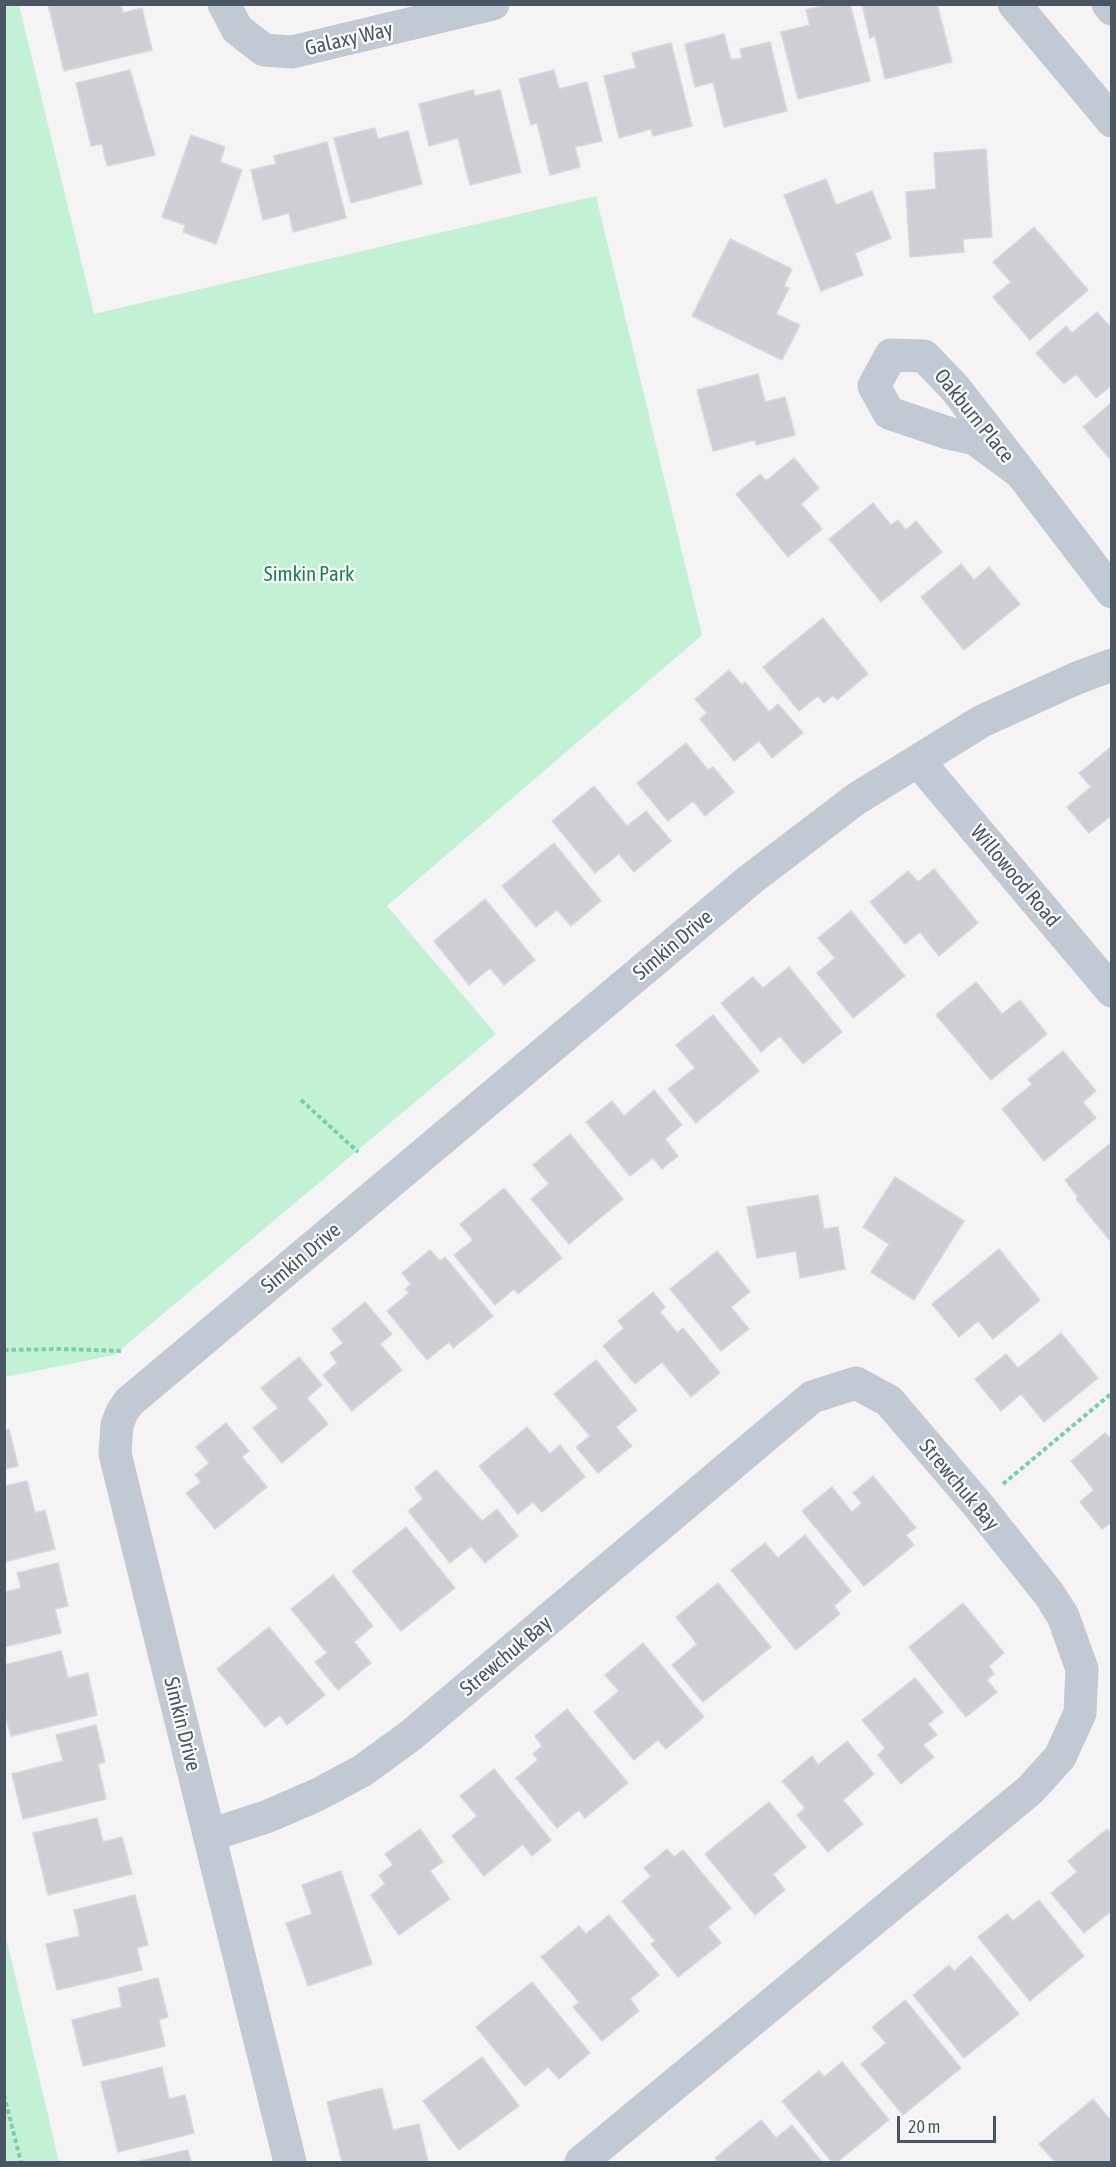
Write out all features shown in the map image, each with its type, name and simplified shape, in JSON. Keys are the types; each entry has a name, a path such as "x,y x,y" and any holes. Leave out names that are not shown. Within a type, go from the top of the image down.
{"street":[{"name":"Galaxy Way","path":"224,4 237,29 264,50 292,52 493,4"},
{"path":"1014,4 1112,121"},
{"path":"1108,4 1112,9"},
{"name":"Oakburn Place","path":"1021,473 1112,592"},
{"name":"Simkin Drive","path":"290,2163 115,1454 117,1425 122,1412 129,1401 751,879 856,800 982,722 1002,711 1112,665"},
{"name":"Willowood Road","path":"919,762 1112,991"},
{"name":"Strewchuk Bay","path":"210,1835 266,1817 317,1795 362,1771 410,1736 812,1397 856,1383 889,1401 978,1505 1049,1594 1063,1616 1082,1669 1080,1713 1060,1758 1030,1790 580,2163"}],"path":[{"path":"301,1100 358,1152"},
{"path":"4,1350 123,1351"},
{"path":"978,1505 1112,1393"},
{"path":"4,2095 21,2163"}],"green space":[{"name":"Simkin Park","path":"4,5 19,5 94,314 596,196 702,635 387,906 496,1034 114,1355 5,1377"},
{"path":"5,1933 59,2162 5,2162"}],"building":[{"path":"48,4 121,4 123,13 142,8 152,50 64,71"},
{"path":"829,4 850,4 870,81 798,99 781,32 810,25 806,10"},
{"path":"862,4 937,4 952,62 885,79 875,36 870,38"},
{"path":"724,34 731,60 742,58 740,49 770,42 787,111 724,127 713,82 695,87 685,44"},
{"path":"671,43 692,126 653,136 651,129 619,138 604,76 636,68 632,53"},
{"path":"130,70 155,155 107,166 102,144 91,146 76,83"},
{"path":"554,70 559,89 587,82 602,141 575,147 580,167 550,175 537,123 531,125 519,79"},
{"path":"473,90 475,96 500,90 521,172 470,185 458,138 429,146 419,104"},
{"path":"375,128 378,139 408,131 422,184 351,203 334,138"},
{"path":"191,135 225,147 220,162 242,170 216,244 183,232 185,225 162,217"},
{"path":"327,142 346,218 293,232 289,213 263,220 251,170 276,164 274,156"},
{"path":"986,149 992,237 963,239 964,252 910,257 906,192 936,189 934,153"},
{"path":"826,179 836,205 872,191 891,238 855,253 863,275 821,291 784,195"},
{"path":"1034,227 1088,290 1030,340 993,297 1011,282 993,262"},
{"path":"730,239 792,269 784,286 789,288 776,314 800,325 782,360 692,316"},
{"path":"1097,312 1112,329 1112,385 1096,398 1076,374 1064,384 1036,353 1066,326 1072,333"},
{"path":"758,374 765,402 785,397 795,435 756,445 755,440 713,451 697,390"},
{"path":"1112,402 1112,456 1109,458 1083,427"},
{"path":"794,458 819,488 801,504 822,529 788,557 736,494 760,474 766,481"},
{"path":"873,503 891,525 898,520 906,530 916,521 942,552 881,602 829,539"},
{"path":"961,564 974,580 989,567 1020,604 964,650 921,597"},
{"path":"823,618 868,674 837,700 833,695 824,703 818,696 799,711 763,667"},
{"path":"729,670 742,685 745,682 769,712 778,704 803,733 772,758 759,741 734,761 700,719 707,713 695,699"},
{"path":"686,743 708,770 713,767 734,792 705,816 693,801 668,821 637,783"},
{"path":"1112,746 1112,815 1089,833 1067,807 1091,787 1079,773"},
{"path":"594,786 627,826 646,811 671,841 634,872 619,854 595,873 552,821"},
{"path":"554,843 601,901 571,926 557,910 536,927 502,886"},
{"path":"934,869 978,923 939,956 920,932 905,944 870,902 908,871 918,882"},
{"path":"485,899 535,960 504,985 490,968 469,985 434,941"},
{"path":"851,911 905,976 853,1018 817,973 835,958 818,938"},
{"path":"789,967 842,1032 803,1064 780,1036 761,1052 721,1003 753,977 763,988"},
{"path":"976,982 1002,1014 1020,1000 1047,1034 991,1080 936,1015"},
{"path":"713,1015 759,1071 696,1123 668,1089 695,1068 676,1045"},
{"path":"1063,1051 1096,1091 1083,1102 1096,1118 1044,1161 1002,1109 1032,1084 1028,1079"},
{"path":"654,1090 682,1125 665,1139 678,1156 662,1169 653,1158 630,1176 586,1122 612,1101 624,1116"},
{"path":"570,1134 623,1199 569,1244 531,1199 549,1184 533,1165"},
{"path":"1112,1142 1112,1243 1076,1199 1078,1197 1065,1180"},
{"path":"895,1177 964,1221 914,1300 871,1272 889,1244 863,1227"},
{"path":"504,1188 562,1258 518,1294 514,1289 495,1305 454,1255 473,1240 460,1224"},
{"path":"818,1195 824,1229 838,1227 845,1269 800,1278 796,1251 757,1258 747,1207"},
{"path":"999,1249 1040,1300 993,1339 978,1321 959,1337 932,1304"},
{"path":"430,1250 440,1261 445,1257 493,1316 453,1348 449,1342 427,1360 387,1311 409,1293 405,1289 411,1284 402,1273"},
{"path":"717,1251 750,1292 731,1307 749,1329 721,1351 670,1289"},
{"path":"653,1292 665,1307 660,1312 677,1333 683,1328 720,1373 691,1397 662,1362 635,1384 603,1346 624,1328 618,1321"},
{"path":"365,1302 392,1334 380,1344 402,1370 352,1411 323,1375 337,1363 330,1353 343,1343 332,1329"},
{"path":"1061,1333 1098,1378 1044,1422 1021,1394 1001,1411 975,1379 1006,1354 1018,1368"},
{"path":"299,1357 322,1385 307,1398 328,1424 282,1463 253,1428 278,1408 261,1388"},
{"path":"596,1360 637,1410 616,1427 632,1446 598,1473 576,1447 590,1436 554,1394"},
{"path":"226,1423 249,1451 242,1457 267,1487 215,1529 186,1493 201,1482 195,1475 209,1463 196,1447"},
{"path":"527,1427 550,1454 560,1445 585,1477 542,1512 533,1502 518,1514 479,1466"},
{"path":"9,1429 18,1466 4,1469 4,1431"},
{"path":"1105,1433 1112,1440 1112,1522 1102,1529 1080,1502 1094,1490 1071,1461"},
{"path":"436,1470 482,1521 497,1509 518,1536 485,1563 471,1546 450,1563 408,1511 423,1499 415,1488"},
{"path":"873,1476 916,1528 906,1535 914,1545 864,1586 802,1511 832,1487 852,1512 862,1503 853,1493"},
{"path":"27,1481 35,1513 45,1510 55,1549 4,1562 4,1486"},
{"path":"406,1527 455,1588 401,1631 352,1571"},
{"path":"805,1535 851,1591 834,1606 840,1614 796,1650 731,1570 765,1543 778,1558"},
{"path":"58,1563 68,1606 55,1609 61,1633 4,1647 4,1592 21,1588 17,1573"},
{"path":"333,1575 373,1626 354,1642 371,1663 338,1690 315,1662 327,1653 291,1609"},
{"path":"718,1583 771,1647 703,1702 672,1665 697,1644 676,1617"},
{"path":"963,1603 1004,1653 989,1666 994,1674 987,1680 997,1692 966,1717 909,1647"},
{"path":"269,1627 325,1695 287,1725 280,1715 265,1727 217,1669"},
{"path":"643,1643 704,1717 666,1749 658,1740 634,1760 594,1712 619,1691 605,1675"},
{"path":"61,1651 68,1678 88,1673 97,1715 11,1736 4,1710 4,1665"},
{"path":"915,1678 943,1712 928,1724 937,1735 923,1745 934,1757 901,1784 878,1755 885,1748 862,1720"},
{"path":"567,1709 628,1783 585,1818 579,1810 557,1828 516,1778 538,1760 533,1754 542,1746 535,1736"},
{"path":"96,1725 105,1762 98,1764 106,1799 23,1819 12,1774 63,1761 56,1735"},
{"path":"847,1741 874,1774 843,1800 863,1824 828,1852 797,1815 805,1808 782,1781 812,1756 818,1765"},
{"path":"494,1769 551,1840 532,1856 523,1844 484,1876 452,1836 477,1816 460,1796"},
{"path":"769,1802 806,1847 773,1874 785,1890 755,1915 705,1854"},
{"path":"97,1818 103,1842 122,1837 132,1874 48,1895 33,1833"},
{"path":"420,1829 443,1862 430,1871 450,1899 399,1935 371,1895 385,1884 379,1875 393,1865 385,1854"},
{"path":"1107,1829 1112,1835 1112,1914 1110,1912 1084,1933 1051,1893 1077,1872 1068,1861"},
{"path":"667,1849 674,1857 683,1850 731,1908 708,1927 721,1943 678,1977 651,1944 655,1941 622,1901 651,1876 644,1868"},
{"path":"341,1871 372,1964 308,1986 286,1923 312,1914 302,1885"},
{"path":"135,1895 148,1945 137,1948 142,1970 57,1990 46,1944 80,1936 74,1910"},
{"path":"1039,1900 1084,1956 1030,2001 978,1937 1007,1914 1013,1921"},
{"path":"609,1915 659,1975 630,1999 639,2011 602,2041 573,2007 579,2002 541,1957 579,1926 586,1934"},
{"path":"971,1956 1019,2014 964,2058 913,1995 949,1965 954,1971"},
{"path":"158,1978 168,2017 159,2020 165,2046 83,2066 72,2020 122,2007 118,1988"},
{"path":"532,1982 590,2053 559,2079 548,2067 525,2086 476,2027"},
{"path":"905,2000 961,2068 903,2115 861,2064 886,2043 872,2027"},
{"path":"482,2057 519,2106 459,2150 423,2101"},
{"path":"842,2062 889,2120 837,2162 832,2162 782,2101 819,2071 824,2077"},
{"path":"162,2067 169,2099 185,2095 194,2133 118,2152 101,2082"},
{"path":"382,2088 393,2130 419,2124 428,2162 342,2162 327,2102"},
{"path":"1093,2099 1112,2122 1112,2162 1055,2162 1039,2144"},
{"path":"761,2120 776,2138 792,2125 822,2162 718,2162 715,2158"},
{"path":"188,2150 191,2162 135,2162"}]}
